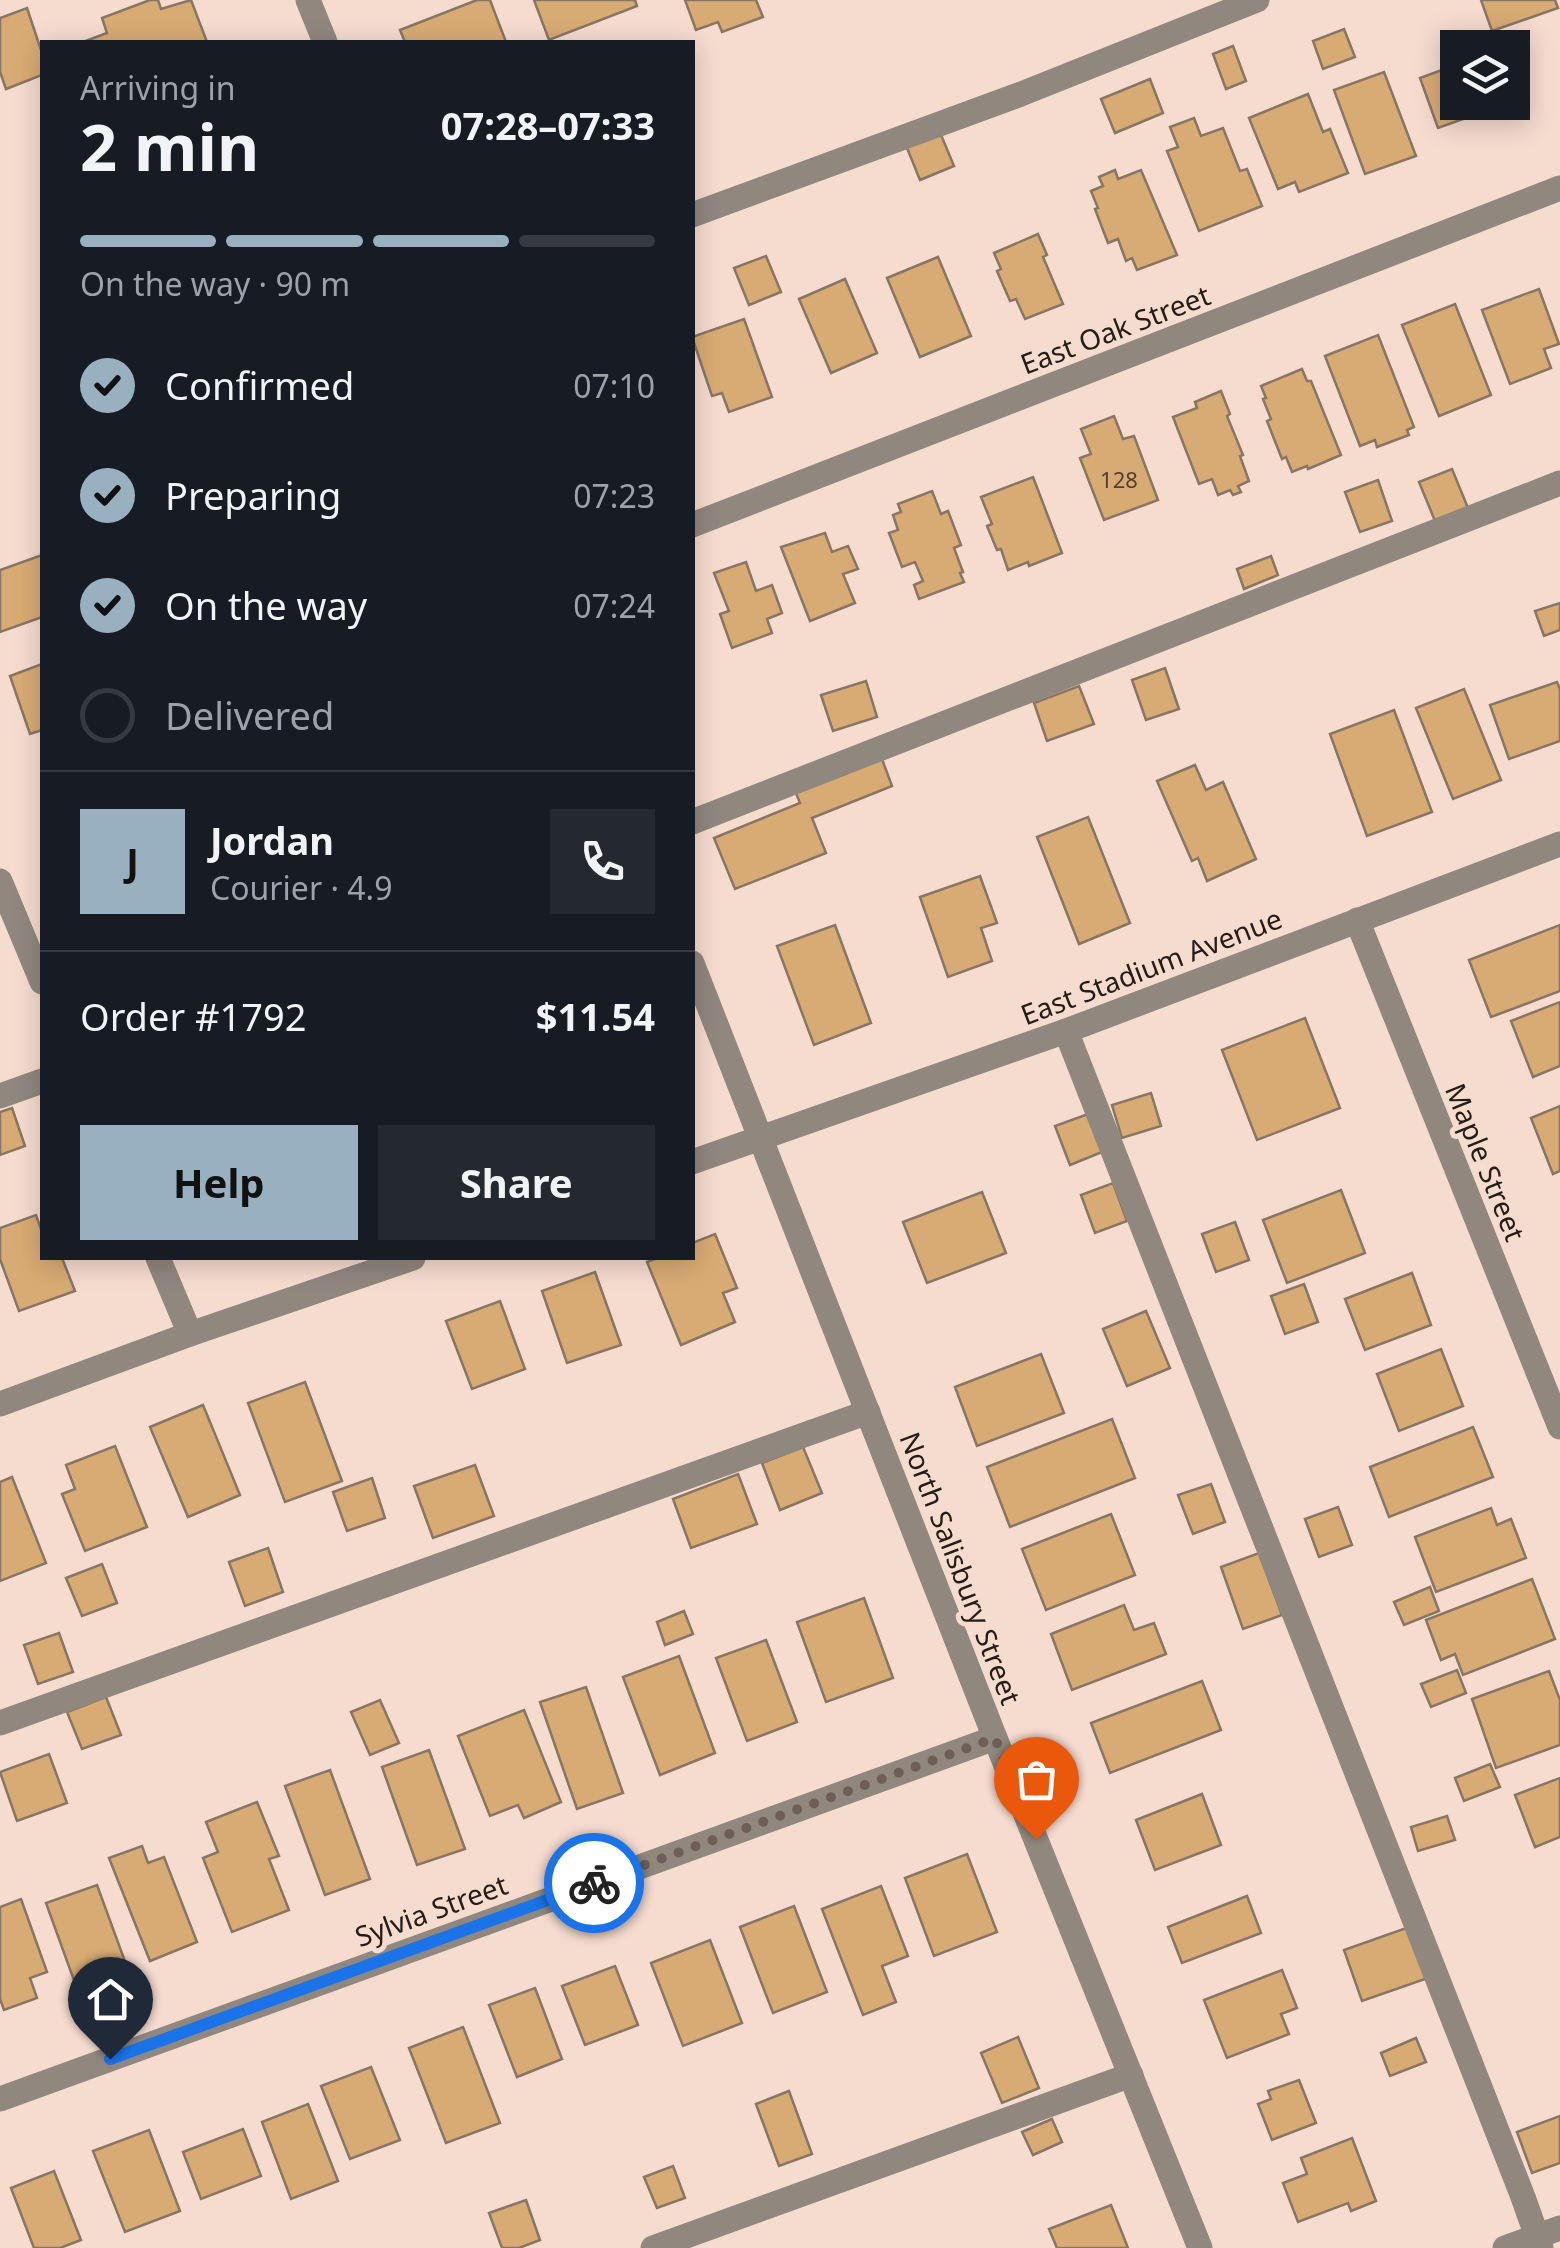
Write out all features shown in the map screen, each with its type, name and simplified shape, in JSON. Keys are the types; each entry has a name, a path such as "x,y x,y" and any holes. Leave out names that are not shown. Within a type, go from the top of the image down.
{"street":[{"path":"308,0 324,40"},
{"path":"695,213 1021,94 1257,0"},
{"name":"East Oak Street","path":"695,524 1560,188"},
{"path":"695,821 1560,483"},
{"name":"East Stadium Avenue","path":"695,1161 1066,1031 1560,844"},
{"path":"0,881 40,977"},
{"name":"Maple Street","path":"1357,920 1549,1367 1560,1427"},
{"name":"North Salisbury Street","path":"695,971 995,1738 1200,2248"},
{"path":"1066,1031 1546,2238 1505,2248"},
{"path":"0,1096 40,1082"},
{"path":"159,1260 190,1334"},
{"path":"0,1404 407,1260"},
{"path":"0,1724 868,1412"},
{"name":"Sylvia Street","path":"0,2099 995,1738"},
{"path":"652,2248 1131,2076"}],"building":[{"path":"150,0 158,0 161,9 191,0 206,40 88,40 107,33 102,18"},
{"path":"477,0 490,0 505,40 404,40 400,30"},
{"path":"534,0 635,0 637,6 549,40"},
{"path":"685,0 756,0 763,17 722,32 718,22 696,30"},
{"path":"1481,0 1555,0 1558,8 1492,30"},
{"path":"27,8 40,47 40,76 6,89 0,72 0,18"},
{"path":"1344,29 1355,57 1323,69 1313,41"},
{"path":"1233,46 1246,81 1226,89 1213,54"},
{"path":"1440,71 1440,120 1460,120 1438,128 1420,78"},
{"path":"1384,72 1416,156 1365,174 1334,90"},
{"path":"1150,79 1163,113 1115,133 1101,99"},
{"path":"1308,94 1323,132 1330,129 1348,173 1299,192 1295,182 1278,189 1249,118"},
{"path":"1194,118 1201,136 1223,128 1240,171 1247,169 1262,206 1199,231 1167,151 1178,147 1170,127"},
{"path":"939,130 954,166 920,180 905,143"},
{"path":"1115,170 1118,179 1141,170 1177,255 1137,270 1132,258 1126,261 1118,239 1108,243 1091,191 1103,186 1099,177"},
{"path":"1038,234 1047,255 1043,257 1063,304 1025,319 1016,299 1010,301 994,253"},
{"path":"766,256 781,292 749,305 734,268"},
{"path":"938,257 971,336 920,357 887,278"},
{"path":"845,279 877,353 831,373 799,299"},
{"path":"1539,289 1559,344 1544,349 1551,368 1510,384 1482,310"},
{"path":"1455,304 1491,395 1439,416 1402,325"},
{"path":"744,319 772,397 729,412 722,393 712,396 695,336"},
{"path":"1378,335 1414,427 1407,430 1409,435 1377,447 1375,440 1360,446 1325,356"},
{"path":"1302,369 1307,381 1311,381 1341,455 1292,472 1286,457 1282,459 1267,421 1271,419 1261,386"},
{"path":"1221,391 1249,481 1238,486 1241,492 1233,495 1230,490 1218,495 1212,479 1199,484 1173,417 1197,408 1195,402"},
{"path":"1114,416 1123,439 1134,436 1158,500 1104,520 1080,458 1091,454 1081,429"},
{"path":"1452,469 1468,508 1435,521 1419,482"},
{"path":"1033,477 1062,553 1008,570 987,526 992,524 981,497"},
{"path":"1378,480 1392,521 1360,532 1345,492"},
{"path":"932,491 941,514 948,511 961,545 954,548 964,582 919,599 914,585 923,581 915,562 902,567 889,533 898,530 893,515 901,512 898,504"},
{"path":"825,533 832,552 848,546 858,569 843,574 855,603 810,621 781,547"},
{"path":"40,556 40,618 0,632 0,570"},
{"path":"1271,556 1278,575 1244,589 1237,569"},
{"path":"746,562 756,591 772,585 782,613 767,619 772,633 732,648 720,614 729,611 714,573"},
{"path":"1560,603 1560,630 1544,636 1535,611"},
{"path":"40,665 40,731 30,734 10,676"},
{"path":"1165,668 1179,709 1146,720 1132,680"},
{"path":"866,681 877,717 833,731 821,695"},
{"path":"1557,682 1560,741 1509,759 1490,705"},
{"path":"1079,686 1094,724 1047,741 1034,703"},
{"path":"1464,689 1501,780 1453,799 1416,708"},
{"path":"1394,710 1432,812 1367,836 1330,734"},
{"path":"882,759 892,786 812,818 826,853 735,889 714,838 800,803 796,793"},
{"path":"1195,765 1206,790 1223,782 1256,859 1207,881 1198,858 1192,861 1157,781"},
{"path":"1088,817 1130,923 1079,944 1037,837"},
{"path":"980,876 997,923 981,928 992,961 948,977 920,897"},
{"path":"835,925 871,1023 814,1045 777,946"},
{"path":"1560,925 1560,991 1491,1017 1469,960"},
{"path":"1560,1002 1560,1066 1533,1077 1511,1021"},
{"path":"1305,1018 1340,1108 1257,1140 1222,1050"},
{"path":"1151,1093 1161,1126 1122,1138 1112,1105"},
{"path":"1560,1106 1560,1171 1553,1174 1531,1118"},
{"path":"12,1108 25,1146 0,1155 0,1112"},
{"path":"1088,1114 1102,1152 1070,1165 1055,1126"},
{"path":"1113,1183 1127,1221 1095,1233 1081,1195"},
{"path":"1341,1190 1365,1253 1287,1283 1263,1220"},
{"path":"982,1192 1006,1253 927,1283 903,1222"},
{"path":"36,1215 40,1260 63,1260 75,1291 19,1311 0,1259 0,1228"},
{"path":"1235,1222 1249,1260 1216,1272 1202,1234"},
{"path":"715,1234 737,1288 723,1293 735,1322 681,1345 647,1262 695,1260 695,1242"},
{"path":"595,1272 621,1345 567,1363 542,1291"},
{"path":"1412,1273 1431,1325 1365,1350 1345,1299"},
{"path":"1304,1284 1318,1322 1285,1334 1271,1296"},
{"path":"500,1301 525,1369 472,1389 446,1321"},
{"path":"1146,1311 1170,1368 1127,1386 1103,1329"},
{"path":"1441,1349 1463,1406 1399,1431 1377,1374"},
{"path":"1041,1354 1064,1413 977,1446 955,1387"},
{"path":"305,1382 342,1481 285,1502 248,1403"},
{"path":"203,1405 240,1495 188,1517 150,1427"},
{"path":"1112,1419 1135,1478 1010,1527 987,1467"},
{"path":"1473,1427 1493,1477 1389,1517 1370,1467"},
{"path":"115,1446 147,1527 85,1551 62,1494 75,1489 66,1465"},
{"path":"803,1447 822,1493 780,1510 762,1463"},
{"path":"475,1465 494,1516 433,1538 414,1486"},
{"path":"738,1474 757,1524 691,1548 673,1499"},
{"path":"12,1477 46,1563 0,1581 0,1482"},
{"path":"372,1478 385,1518 347,1531 333,1492"},
{"path":"1211,1484 1225,1522 1193,1534 1178,1495"},
{"path":"1338,1507 1352,1545 1319,1557 1305,1519"},
{"path":"1491,1508 1497,1525 1511,1519 1526,1558 1436,1592 1415,1537"},
{"path":"1111,1514 1135,1575 1046,1610 1022,1549"},
{"path":"268,1548 283,1592 245,1606 229,1562"},
{"path":"1259,1553 1282,1615 1243,1629 1221,1567"},
{"path":"102,1564 117,1603 82,1616 66,1578"},
{"path":"1532,1579 1555,1639 1463,1675 1455,1654 1441,1660 1426,1620"},
{"path":"1430,1587 1439,1611 1404,1625 1394,1602"},
{"path":"864,1598 893,1678 826,1702 797,1622"},
{"path":"1124,1605 1134,1630 1154,1623 1166,1654 1072,1690 1051,1634"},
{"path":"684,1611 693,1634 665,1645 657,1622"},
{"path":"59,1633 73,1672 38,1684 24,1645"},
{"path":"766,1640 797,1722 747,1741 716,1658"},
{"path":"679,1656 715,1753 660,1775 623,1677"},
{"path":"1457,1670 1466,1693 1431,1707 1421,1684"},
{"path":"1549,1671 1560,1700 1560,1745 1496,1768 1472,1699"},
{"path":"1202,1681 1221,1730 1110,1773 1091,1723"},
{"path":"586,1687 623,1793 577,1809 540,1702"},
{"path":"106,1697 121,1735 82,1749 67,1712"},
{"path":"380,1700 399,1743 370,1755 351,1712"},
{"path":"524,1710 561,1802 524,1818 518,1805 490,1816 458,1736"},
{"path":"429,1750 465,1849 417,1865 382,1767"},
{"path":"49,1754 67,1803 17,1821 0,1772"},
{"path":"1490,1764 1500,1787 1464,1801 1455,1778"},
{"path":"330,1770 370,1879 325,1895 285,1786"},
{"path":"1560,1778 1560,1837 1535,1847 1515,1795"},
{"path":"1202,1794 1221,1845 1155,1870 1136,1820"},
{"path":"257,1802 279,1856 269,1859 289,1910 232,1932 203,1858 218,1852 206,1822"},
{"path":"1447,1816 1455,1840 1418,1851 1411,1827"},
{"path":"142,1846 148,1863 164,1857 197,1942 150,1961 109,1858"},
{"path":"967,1854 997,1932 934,1956 905,1878"},
{"path":"97,1885 127,1967 76,1986 46,1903"},
{"path":"881,1886 908,1956 882,1966 896,2002 863,2015 822,1909"},
{"path":"1247,1896 1261,1933 1182,1963 1168,1927"},
{"path":"21,1899 47,1972 30,1978 37,1998 4,2010 0,1999 0,1907"},
{"path":"794,1906 827,1992 773,2013 740,1927"},
{"path":"1409,1927 1428,1978 1362,2001 1344,1950"},
{"path":"710,1940 742,2023 683,2046 651,1963"},
{"path":"615,1966 638,2025 585,2045 562,1986"},
{"path":"1282,1970 1297,2008 1281,2014 1289,2034 1227,2058 1204,2000"},
{"path":"535,1988 562,2059 517,2077 489,2005"},
{"path":"463,2027 500,2123 446,2143 409,2048"},
{"path":"1018,2037 1039,2088 1002,2103 981,2053"},
{"path":"1416,2038 1426,2062 1390,2076 1381,2053"},
{"path":"371,2067 400,2140 350,2159 321,2086"},
{"path":"1299,2080 1316,2123 1272,2140 1258,2104 1271,2099 1268,2091"},
{"path":"789,2091 812,2154 779,2166 756,2104"},
{"path":"308,2104 338,2181 291,2199 262,2122"},
{"path":"1560,2116 1560,2163 1532,2173 1517,2132"},
{"path":"1052,2119 1062,2142 1033,2155 1022,2132"},
{"path":"243,2129 261,2176 201,2199 183,2152"},
{"path":"149,2130 180,2211 125,2232 93,2151"},
{"path":"1352,2138 1376,2201 1351,2211 1348,2203 1298,2222 1283,2183 1307,2174 1301,2158"},
{"path":"673,2166 685,2198 657,2208 644,2177"},
{"path":"54,2171 81,2240 60,2248 34,2248 11,2188"},
{"path":"526,2200 540,2240 519,2248 502,2248 489,2213"},
{"path":"1111,2205 1128,2248 1057,2248 1049,2229"}],"way so far":[{"path":"594,1883 995,1738 1036,1839"}],"route":[{"path":"110,2059 594,1883"}]}
